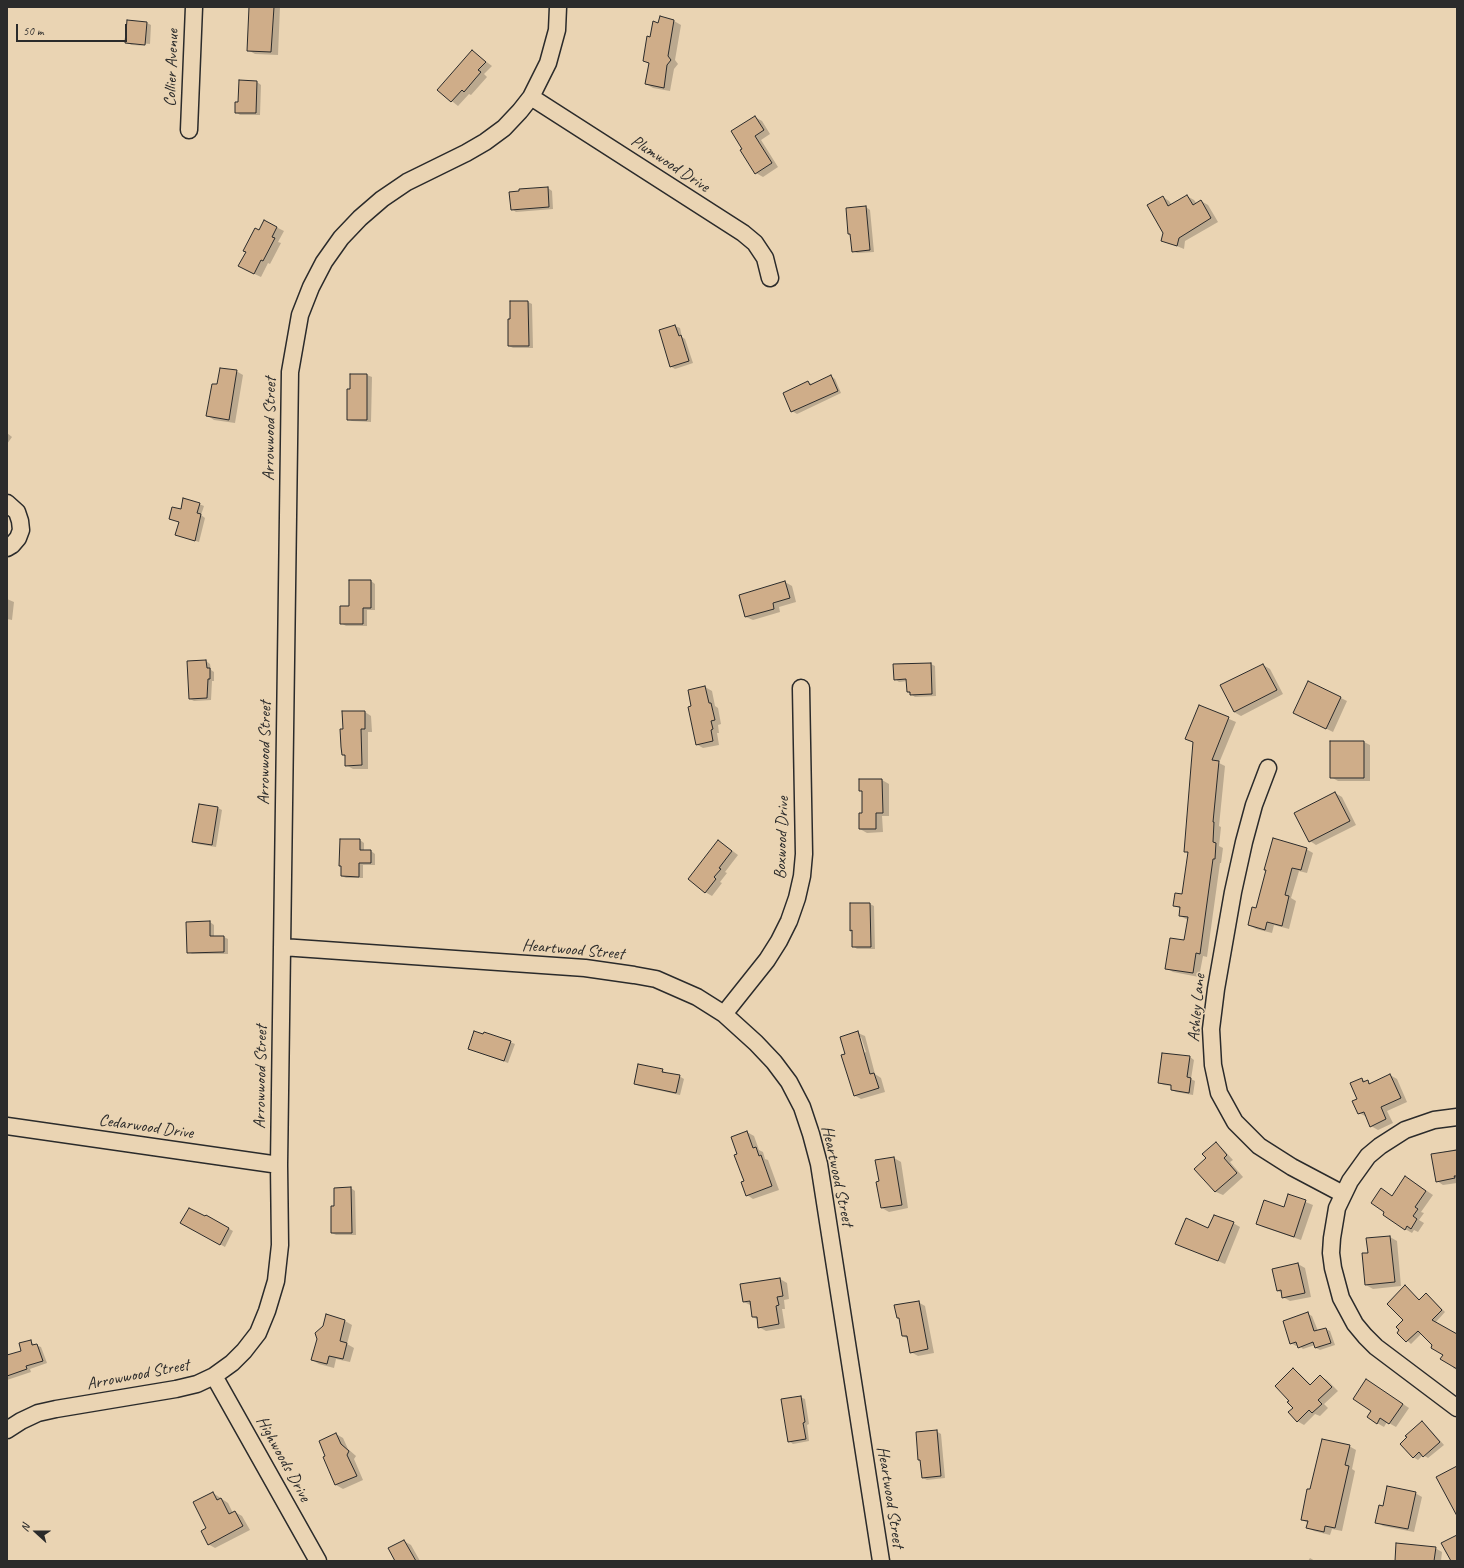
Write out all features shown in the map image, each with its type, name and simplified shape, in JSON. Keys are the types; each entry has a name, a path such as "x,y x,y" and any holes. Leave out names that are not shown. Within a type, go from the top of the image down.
{"street":[{"name":"Collier Avenue","path":"189,130 194,7"},
{"name":"Arrowwood Street","path":"7,1430 38,1413 197,1384 214,1376 232,1363 244,1351 258,1333 267,1311 276,1281 280,1245 279,1165 290,372 300,315 311,287 324,262 341,238 360,218 382,199 406,182 466,153 485,142 504,128 531,97 548,63 557,30 558,7"},
{"name":"Plumwood Drive","path":"531,97 743,233 755,243 765,258 770,278"},
{"path":"7,504 17,512 21,530 18,538 7,548"},
{"name":"Boxwood Drive","path":"724,1014 767,960 779,941 789,921 797,898 802,876 804,854 801,688"},
{"name":"Ashley Lane","path":"1268,768 1254,805 1233,892 1216,989 1212,1029 1213,1065 1219,1093 1234,1122 1249,1137 1259,1146 1292,1167 1343,1194"},
{"name":"Heartwood Street","path":"282,947 585,968 656,979 697,997 724,1014 756,1043 789,1082 802,1107 819,1164 881,1561"},
{"path":"1457,1117 1434,1120 1419,1124 1392,1137 1363,1162 1350,1180 1343,1194 1334,1223 1331,1253 1336,1283 1347,1311 1360,1330 1376,1347 1457,1408"},
{"name":"Cedarwood Drive","path":"7,1126 279,1165"},
{"name":"Highwoods Drive","path":"214,1376 318,1561"}],"building":[{"path":"249,7 274,7 271,52 247,51"},
{"path":"660,16 674,20 668,56 671,60 667,65 664,88 645,84 649,63 643,61 647,36 650,37 653,21 658,23"},
{"path":"127,20 147,22 145,45 125,43"},
{"path":"472,50 486,62 478,70 481,72 464,92 462,90 451,102 437,90"},
{"path":"239,80 257,81 256,113 235,113 235,102 238,102"},
{"path":"755,116 764,130 755,136 772,163 755,174 740,150 742,149 731,131"},
{"path":"548,187 549,207 511,210 509,192 519,191 519,189"},
{"path":"1187,195 1193,205 1201,200 1211,218 1179,238 1177,246 1161,241 1163,233 1147,205 1163,196 1168,206"},
{"path":"866,206 870,250 852,252 850,234 848,234 846,208"},
{"path":"264,220 277,227 272,237 275,238 263,261 261,260 254,274 238,266 246,252 243,251 255,228 259,230"},
{"path":"510,301 528,301 529,346 508,346"},
{"path":"675,325 679,336 681,335 689,361 670,367 659,330"},
{"path":"220,368 237,370 229,420 206,416 212,384 217,384"},
{"path":"350,374 367,374 367,420 347,420 347,389 350,389"},
{"path":"831,375 838,391 791,412 783,393 808,381 810,385"},
{"path":"183,498 200,503 197,513 201,514 195,541 175,535 179,522 169,519 172,507 181,509"},
{"path":"349,580 371,580 371,608 363,608 363,624 340,624 340,606 349,606"},
{"path":"785,581 790,598 773,603 774,609 745,617 739,595"},
{"path":"206,660 207,668 210,668 207,698 189,699 187,661"},
{"path":"931,663 932,694 910,695 910,692 907,692 906,679 894,680 893,664"},
{"path":"1263,664 1277,690 1234,712 1220,685"},
{"path":"1308,681 1341,697 1326,729 1293,713"},
{"path":"705,686 715,720 711,721 713,741 696,745 688,707 691,706 688,690"},
{"path":"1199,705 1229,717 1212,760 1219,761 1213,822 1213,842 1216,843 1215,859 1213,859 1200,954 1196,953 1193,973 1165,969 1170,938 1184,940 1188,917 1179,916 1180,907 1173,906 1175,893 1182,894 1188,852 1184,852 1193,742 1185,739"},
{"path":"342,711 365,711 365,729 361,729 362,765 345,766 345,755 342,755 340,729 343,729"},
{"path":"1330,741 1364,741 1364,778 1330,778"},
{"path":"859,779 882,779 883,813 876,813 876,829 859,829 859,813 862,813 862,791 859,791"},
{"path":"1335,792 1350,821 1309,842 1294,813"},
{"path":"199,804 218,807 212,845 192,842"},
{"path":"1273,838 1307,848 1301,870 1292,868 1285,895 1289,896 1282,926 1267,922 1265,930 1248,925 1252,907 1256,908"},
{"path":"340,839 360,839 360,850 371,850 371,863 359,863 359,877 341,876 341,866 339,866"},
{"path":"718,840 732,851 719,868 721,869 714,877 716,879 705,893 688,879"},
{"path":"850,903 870,903 871,947 852,947 852,930 850,931"},
{"path":"210,921 210,936 224,936 224,952 187,953 186,922"},
{"path":"474,1031 483,1034 484,1032 511,1041 504,1061 468,1049"},
{"path":"858,1031 870,1074 874,1073 879,1088 854,1096 841,1055 845,1054 840,1037"},
{"path":"1162,1053 1190,1056 1187,1077 1191,1078 1189,1093 1171,1090 1171,1085 1158,1083"},
{"path":"638,1064 663,1069 662,1072 680,1075 676,1093 634,1084"},
{"path":"1390,1074 1401,1098 1381,1107 1386,1119 1370,1127 1364,1112 1358,1114 1352,1101 1357,1099 1350,1083 1362,1078 1363,1082 1368,1080 1369,1084"},
{"path":"747,1131 753,1148 756,1147 759,1156 761,1155 772,1186 746,1196 741,1182 744,1181 734,1155 737,1154 731,1137"},
{"path":"1216,1142 1227,1155 1224,1158 1237,1173 1215,1192 1194,1169 1206,1158 1202,1154"},
{"path":"1457,1150 1457,1176 1454,1176 1455,1178 1436,1182 1431,1154"},
{"path":"894,1157 902,1205 881,1208 876,1182 879,1181 875,1160"},
{"path":"1405,1176 1426,1191 1415,1207 1418,1209 1413,1216 1417,1219 1411,1229 1407,1226 1405,1230 1383,1215 1384,1212 1371,1203 1381,1188 1392,1196"},
{"path":"351,1187 352,1233 331,1233 331,1206 334,1206 334,1188"},
{"path":"1288,1194 1306,1200 1294,1237 1256,1224 1264,1200 1284,1207"},
{"path":"189,1208 205,1216 206,1215 229,1228 220,1245 180,1223"},
{"path":"1214,1215 1234,1222 1218,1261 1175,1244 1186,1218 1208,1228"},
{"path":"1390,1236 1395,1282 1365,1285 1362,1253 1368,1253 1366,1238"},
{"path":"1298,1263 1305,1293 1282,1298 1281,1290 1277,1291 1272,1269"},
{"path":"780,1278 783,1296 777,1297 779,1305 776,1306 779,1324 758,1328 757,1317 752,1317 750,1301 743,1302 740,1284"},
{"path":"1405,1285 1419,1300 1426,1293 1442,1310 1432,1320 1457,1334 1457,1369 1440,1359 1443,1355 1431,1348 1432,1345 1418,1331 1406,1342 1397,1333 1399,1330 1396,1327 1403,1320 1387,1304"},
{"path":"919,1301 928,1349 910,1353 907,1336 902,1336 899,1318 897,1318 894,1305"},
{"path":"1308,1312 1314,1331 1326,1328 1331,1343 1315,1348 1313,1342 1298,1348 1296,1342 1290,1344 1283,1321"},
{"path":"326,1314 345,1320 340,1341 347,1343 343,1359 329,1356 327,1364 311,1360 317,1339 315,1333 323,1326"},
{"path":"31,1340 32,1345 37,1344 43,1361 26,1366 27,1369 7,1376 7,1355 21,1351 19,1343"},
{"path":"1293,1368 1310,1385 1320,1375 1332,1387 1318,1400 1322,1404 1312,1413 1309,1410 1297,1422 1288,1412 1293,1408 1287,1402 1289,1401 1275,1386"},
{"path":"1366,1379 1403,1404 1389,1424 1380,1418 1377,1424 1367,1417 1371,1411 1353,1399"},
{"path":"801,1396 806,1439 788,1442 781,1399"},
{"path":"1422,1421 1440,1442 1423,1457 1419,1452 1413,1458 1400,1444 1407,1437 1405,1436"},
{"path":"937,1430 941,1476 922,1478 920,1460 918,1460 916,1432"},
{"path":"336,1433 341,1444 349,1451 347,1455 357,1476 335,1485 323,1457 325,1456 319,1441"},
{"path":"1322,1439 1350,1445 1345,1465 1349,1466 1335,1528 1325,1526 1324,1532 1306,1528 1308,1521 1301,1520 1307,1489 1310,1489"},
{"path":"1457,1466 1457,1516 1436,1477"},
{"path":"1387,1486 1416,1492 1408,1529 1375,1523 1379,1505 1383,1506"},
{"path":"213,1492 217,1500 221,1498 229,1514 235,1511 243,1526 208,1545 201,1531 206,1528 193,1502"},
{"path":"1457,1535 1457,1561 1451,1561 1441,1543"},
{"path":"404,1540 416,1561 395,1561 388,1548"},
{"path":"1396,1543 1436,1547 1434,1561 1395,1561"}]}
